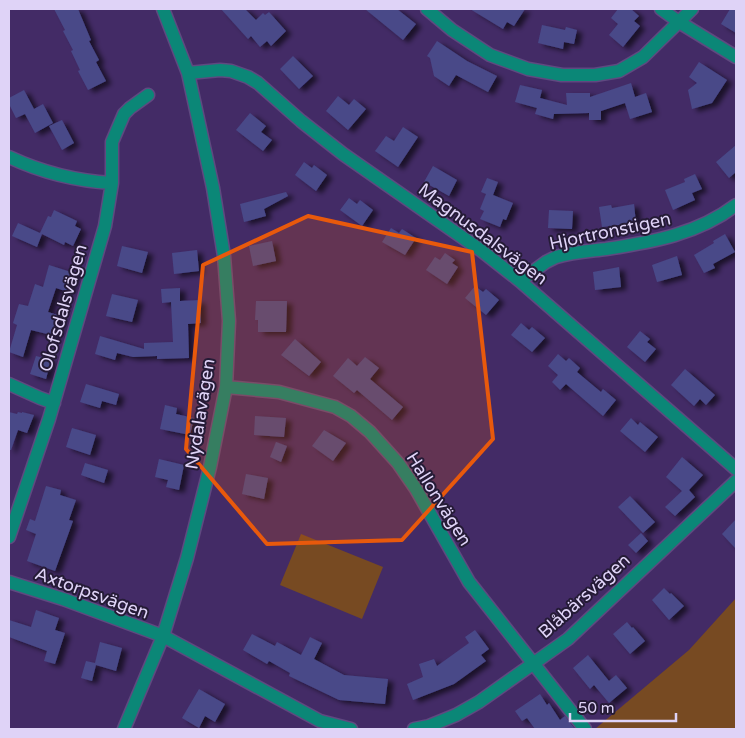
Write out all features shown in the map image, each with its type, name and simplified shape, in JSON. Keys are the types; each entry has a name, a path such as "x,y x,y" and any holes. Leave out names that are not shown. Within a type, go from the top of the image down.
{"street":[{"name":"Nydalavägen","path":"124,729 162,636 194,530 210,467 226,387 229,320 224,256 213,188 188,73 163,9"},
{"path":"427,9 452,30 490,55 528,69 562,75 595,75 619,70 643,57 692,9"},
{"path":"661,9 736,58"},
{"name":"Magnusdalsvägen","path":"188,73 220,70 238,72 248,76 343,154 459,234 520,280 736,469"},
{"name":"Olofsdalsvägen","path":"9,537 54,402 105,226 112,183 112,142 115,132 124,114 148,95"},
{"path":"9,158 59,175 93,182 112,183"},
{"name":"Hjortronstigen","path":"520,280 556,257 650,243 695,229 736,204"},
{"path":"9,384 54,402"},
{"name":"Hallonvägen","path":"226,387 278,392 334,407 351,416 370,432 398,463 416,489 469,582 585,729"},
{"name":"Blåbärsvägen","path":"414,729 429,726 456,715 479,702 568,639 736,480"},
{"name":"Axtorpsvägen","path":"9,582 63,599 162,636"},
{"path":"162,636 320,721 351,729"}],"highlighted area":[{"path":"308,216 472,252 493,439 402,540 267,544 186,449 203,265"}],"shaded area":[{"path":"301,534 383,567 362,619 280,585"},
{"path":"736,598 736,729 595,729 689,650"}],"building":[{"path":"54,9 78,9 91,40 89,41 99,60 96,62 106,81 88,90 78,71 80,70 71,51 73,50 63,31 65,30"},
{"path":"221,9 245,9 256,20 263,13 265,15 269,12 286,31 271,46 267,41 260,47 251,36 248,39"},
{"path":"365,9 397,9 416,24 403,40"},
{"path":"470,9 525,9 514,26 507,22 503,29"},
{"path":"618,9 631,9 639,16 634,21 640,26 623,47 609,35 618,24 611,18"},
{"path":"730,9 736,9 736,33 721,24"},
{"path":"542,25 565,30 566,27 577,30 574,44 564,42 563,49 538,43"},
{"path":"437,41 467,61 497,76 488,92 456,75 449,86 434,76 430,58 427,56"},
{"path":"293,56 313,76 299,89 280,69"},
{"path":"699,62 727,80 712,103 692,109 688,90 697,83 689,77"},
{"path":"631,83 635,97 646,93 652,112 630,119 625,103 601,111 601,120 589,120 589,113 554,114 553,119 535,114 537,108 515,102 520,85 542,90 540,98 567,105 566,93 590,93 590,97"},
{"path":"24,90 34,109 43,104 53,123 35,133 25,114 16,118 9,104 9,98"},
{"path":"338,96 349,105 354,99 366,109 348,130 326,111"},
{"path":"250,113 266,126 261,132 272,140 263,151 236,130"},
{"path":"62,120 74,143 62,150 49,126"},
{"path":"403,127 418,137 398,167 375,151 386,136 394,141"},
{"path":"736,145 736,172 729,178 716,162"},
{"path":"304,162 312,168 314,165 327,175 316,191 295,175"},
{"path":"433,166 457,180 449,196 424,182"},
{"path":"695,174 702,189 692,193 695,200 673,210 665,190 685,182 684,179"},
{"path":"487,178 498,182 493,195 513,203 506,220 503,219 500,227 480,219 484,211 480,209 486,194 481,192"},
{"path":"286,192 288,196 264,209 266,216 244,222 240,204"},
{"path":"349,198 357,204 360,200 373,210 362,226 340,210"},
{"path":"634,204 636,223 602,227 599,207 611,205 612,208"},
{"path":"54,210 77,221 75,226 81,229 73,246 65,242 64,245 42,234 37,247 12,236 18,223 40,233 48,216 51,217"},
{"path":"549,210 573,211 572,229 548,228"},
{"path":"391,228 399,233 402,229 416,238 405,255 382,242"},
{"path":"725,234 735,252 713,264 715,268 704,273 694,255"},
{"path":"272,241 276,261 253,266 249,246"},
{"path":"122,246 148,252 142,273 117,266"},
{"path":"197,250 199,271 174,274 172,253"},
{"path":"445,253 455,260 452,263 458,267 447,284 426,270 435,257 440,260"},
{"path":"677,256 682,275 657,282 652,265"},
{"path":"49,265 74,273 68,292 56,288 48,312 61,316 55,336 31,330 23,357 9,352 17,325 13,323 19,304 28,306 35,284 43,287"},
{"path":"619,267 621,287 595,290 593,272"},
{"path":"475,286 483,292 486,289 499,300 486,315 465,298"},
{"path":"180,288 180,301 200,300 201,323 188,324 189,358 157,359 157,356 133,357 117,353 115,360 95,354 100,336 144,349 144,343 173,342 171,302 162,303 161,289"},
{"path":"112,294 138,300 132,322 106,316"},
{"path":"256,301 287,301 286,332 258,332 258,320 255,320"},
{"path":"521,323 529,330 532,327 545,338 532,352 511,335"},
{"path":"640,331 650,339 647,342 656,349 645,362 627,347"},
{"path":"295,339 321,362 309,376 281,355"},
{"path":"558,354 566,361 569,358 580,368 577,372 601,392 603,389 616,400 603,416 566,384 560,390 552,382 558,375 548,366"},
{"path":"36,356 51,360 46,379 30,374"},
{"path":"365,357 379,368 370,379 403,407 392,420 357,390 354,393 333,376 348,358 357,366"},
{"path":"685,369 715,395 706,405 700,399 694,406 671,385"},
{"path":"86,384 119,394 116,405 102,401 100,408 80,402"},
{"path":"165,405 177,408 176,414 194,418 190,435 160,429"},
{"path":"9,412 17,414 22,412 34,415 27,433 18,430 11,450 9,450"},
{"path":"255,416 286,418 284,437 254,435"},
{"path":"631,418 638,425 640,422 658,437 645,452 620,431"},
{"path":"72,428 96,435 90,455 66,447"},
{"path":"324,430 346,443 333,461 312,446"},
{"path":"276,442 287,446 281,462 270,457"},
{"path":"682,457 703,475 689,490 695,497 675,516 665,507 682,491 666,477"},
{"path":"159,459 184,465 179,490 166,487 168,480 155,477"},
{"path":"85,463 108,470 104,483 81,475"},
{"path":"246,474 268,478 264,499 242,494"},
{"path":"46,486 61,490 60,495 76,500 69,520 73,521 55,571 27,561 36,534 26,530 30,519 35,521"},
{"path":"630,496 655,522 643,533 618,507"},
{"path":"736,519 736,549 722,534"},
{"path":"641,533 648,541 636,553 628,545"},
{"path":"664,588 684,606 669,620 652,600"},
{"path":"36,610 59,618 55,630 65,633 55,664 44,661 47,651 9,637 9,620 31,627"},
{"path":"627,622 645,641 630,654 613,634"},
{"path":"475,630 489,649 481,655 486,661 454,684 413,700 407,684 423,677 419,664 434,659 437,666 469,643 465,637"},
{"path":"252,634 275,646 277,642 301,655 310,637 322,643 314,659 344,675 388,679 385,704 339,700 289,676 290,673 269,661 267,664 243,650"},
{"path":"100,642 122,648 116,671 96,665 92,681 81,678 86,661 95,663"},
{"path":"588,655 609,681 616,675 627,688 609,703 594,685 590,689 573,668"},
{"path":"199,689 225,704 215,722 205,716 199,728 182,718"},
{"path":"540,694 547,705 549,703 560,720 565,716 575,729 535,729 527,718 522,721 515,711"}]}
